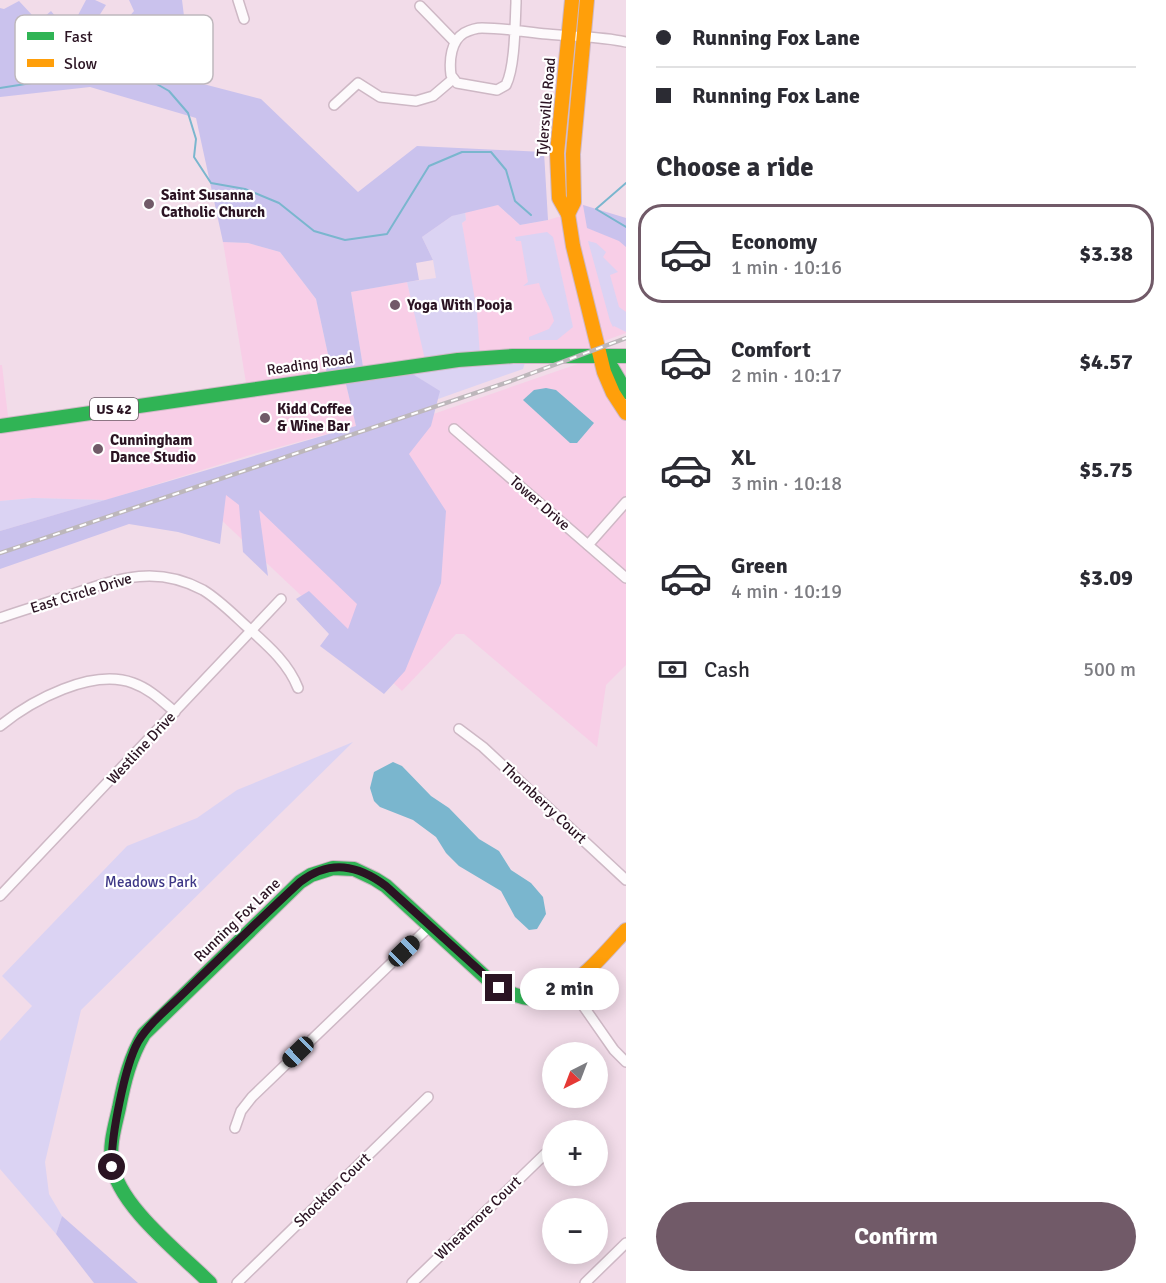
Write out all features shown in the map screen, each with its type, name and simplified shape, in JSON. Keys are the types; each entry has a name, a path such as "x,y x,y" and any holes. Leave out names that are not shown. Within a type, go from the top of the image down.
{"main road":[{"name":"Tylersville Road","path":"572,0 557,171 559,198 568,214 573,246 601,357 601,368 626,413"},
{"name":"Tylersville Road","path":"568,214 574,202 573,154 587,0"},
{"name":"Reading Road","path":"0,426 458,360 513,356 626,356"},
{"name":"Tylersville Road","path":"601,357 612,369 626,392"},
{"name":"Running Fox Lane","path":"210,1283 134,1208 115,1178 112,1167 112,1143 125,1085 137,1044 156,1021 305,878 321,870 344,867 361,870 372,876 430,926 494,985 510,994 534,999 558,994 570,987 626,930"}],"street":[{"path":"238,0 244,19"},
{"path":"516,0 514,31 510,75 504,87 497,90 460,84 453,80 450,68 455,42 463,34 475,29 514,31 626,42"},
{"path":"420,6 455,42"},
{"path":"334,105 358,82 380,97 416,101 433,96 453,80"},
{"name":"Tower Drive","path":"454,429 626,578"},
{"path":"588,545 626,502"},
{"name":"East Circle Drive","path":"1,616 117,579 158,575 187,583 203,591 252,631 288,667 298,688"},
{"name":"Westline Drive","path":"0,896 281,598"},
{"path":"0,726 21,710 40,700 62,690 100,679 123,680 143,687 175,712"},
{"name":"Thornberry Court","path":"459,729 483,747 626,880"},
{"path":"235,1128 241,1111 252,1097 430,926"},
{"path":"570,987 614,1050 626,1062"},
{"name":"Shockton Court","path":"237,1283 428,1097"},
{"name":"Wheatmore Court","path":"412,1283 542,1157"},
{"path":"585,1283 626,1243"}],"shaded area":[{"path":"86,0 95,0 106,5 100,15 78,15"},
{"path":"129,0 182,0 184,15 131,15 134,11"},
{"path":"19,1 32,15 15,15 15,84 203,84 261,99 358,192 417,146 544,152 548,220 520,225 498,205 452,216 422,237 433,260 416,263 419,280 351,292 364,373 403,368 440,391 431,426 409,454 446,511 441,583 405,671 384,694 320,646 329,634 296,599 309,591 348,629 357,604 259,510 268,576 243,552 239,505 226,495 220,544 178,532 129,524 0,569 0,531 356,426 344,376 324,379 329,359 316,299 280,252 248,243 223,242 196,118 90,87 0,97 0,8 4,9"},
{"path":"574,202 626,218 626,333 601,342 601,356 626,356 626,665 606,685 597,747 464,634 456,634 402,691 196,496 598,357 480,358 462,223 466,220 465,211 498,205 520,225 568,214"},
{"path":"583,205 626,218 626,247 619,241 587,228"},
{"path":"223,242 248,243 280,252 316,299 329,359 324,378 344,376 356,426 250,455 106,500 33,498 0,501 0,365 2,365 9,425 247,389"},
{"path":"407,282 427,364 364,373 351,292"},
{"path":"62,1216 138,1283 94,1283 56,1234"}],"green space":[{"path":"465,211 466,220 462,223 477,312 480,357 527,356 523,369 438,399 439,391 403,368 426,364 407,282 436,278 433,260 422,237 452,216"},
{"path":"547,232 553,237 573,327 557,340 529,340 529,337 549,329 554,321 539,283 523,286 528,282 521,241 516,241 515,237"},
{"path":"588,241 596,243 606,252 603,257 618,272 610,275 619,307 626,312 626,332 613,327 610,321"},
{"path":"33,498 106,500 0,531 0,501"},
{"name":"Meadows Park","path":"353,742 81,1010 45,1162 49,1194 62,1216 56,1234 0,1169 0,1041 32,1006 2,976 127,846 197,818 237,790"}],"water":[{"path":"546,388 556,390 594,423 577,443 570,443 523,400 534,390"},
{"path":"393,762 402,766 431,796 449,808 479,839 499,851 511,870 531,883 543,897 546,914 537,929 529,930 515,917 501,891 459,866 446,853 436,837 413,820 380,807 374,801 370,788 374,772"}],"waterway":[{"path":"0,88 25,84"},
{"path":"157,84 169,91 188,113 196,139 194,157 211,183 245,189 279,203 314,231 345,240 387,234 429,166 462,152 491,152 506,170 515,201 531,215"},
{"path":"626,183 596,209 626,227"}],"railway":[{"path":"0,553 511,381 626,338"}],"traffic: fast":[{"path":"0,426 458,360 513,356 626,356"},
{"path":"601,356 612,368 626,392"},
{"path":"210,1283 152,1228 125,1195 116,1179 111,1149 123,1089 131,1061 144,1034 300,882 311,875 333,868 354,869 386,886 494,985 524,997 539,998 555,994"}],"traffic: slow":[{"path":"572,0 557,153 559,198 568,214 573,246 604,372 613,393 626,413"},
{"path":"568,214 574,202 573,154 587,0"},
{"path":"555,994 602,957 626,930"}],"place":[{"name":"Saint Susanna Catholic Church","path":"149,204"},
{"name":"Yoga With Pooja","path":"395,305"},
{"name":"Kidd Coffee & Wine Bar","path":"265,418"},
{"name":"Cunningham Dance Studio","path":"98,449"}],"route":[{"path":"112,1167 112,1143 132,1055 137,1044 156,1021 195,982 310,875 321,870 344,867 361,870 372,876 499,988"}]}
